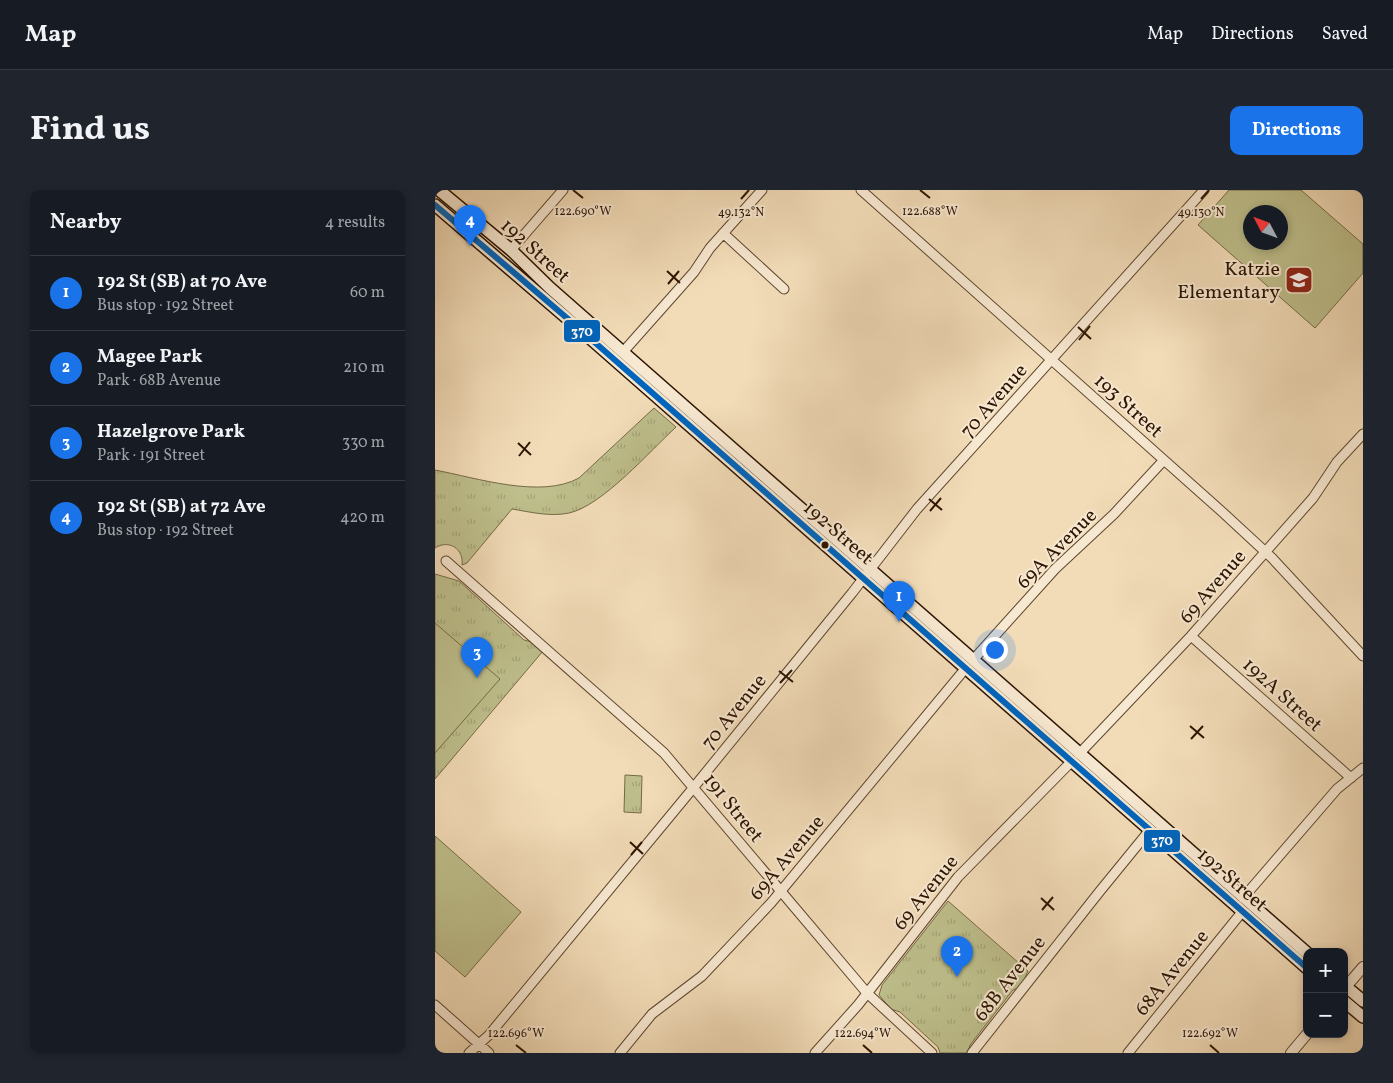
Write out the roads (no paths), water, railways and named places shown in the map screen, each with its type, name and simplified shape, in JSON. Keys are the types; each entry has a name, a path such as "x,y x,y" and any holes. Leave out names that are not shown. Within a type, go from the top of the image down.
{"main road":[{"name":"192 Street","path":"439,190 511,250 867,574 1075,758 1149,831 1303,965"},
{"name":"192 Street","path":"435,205 867,574"},
{"name":"192 Street","path":"969,665 982,683 1075,758 1076,761 1155,827 1166,831 1303,950"},
{"path":"1348,989 1363,1001"},
{"path":"1348,1004 1363,1017"}],"street":[{"path":"511,250 563,190"},
{"path":"623,352 694,272 723,233 762,190"},
{"name":"193 Street","path":"861,190 1265,552 1363,656"},
{"name":"70 Avenue","path":"469,1053 489,1035 694,787 867,574 917,509 1204,190"},
{"path":"723,233 784,289"},
{"name":"69 Avenue","path":"815,1053 830,1039 968,866 1075,758 1191,636 1313,498 1337,462 1363,434"},
{"name":"69A Avenue","path":"620,1053 652,1014 702,976 781,892 969,665 1055,569 1119,509 1163,461"},
{"name":"191 Street","path":"446,561 648,738 694,787 867,993 932,1053"},
{"name":"192A Street","path":"1191,636 1351,778"},
{"path":"1243,898 1337,790 1363,768"},
{"name":"68B Avenue","path":"972,1053 1149,831"},
{"name":"68A Avenue","path":"1128,1053 1242,912"},
{"path":"1348,984 1363,967"},
{"path":"435,1005 489,1053"},
{"path":"1291,1053 1304,1038"}],"place":[{"name":"192 St (SB) at 72 Ave","path":"470,246"},
{"name":"Katzie Elementary","path":"1299,280"},
{"name":"192 St (SB) at 70 Ave","path":"899,622"},
{"name":"Hazelgrove Park","path":"477,678"},
{"name":"Magee Park","path":"957,977"}]}
